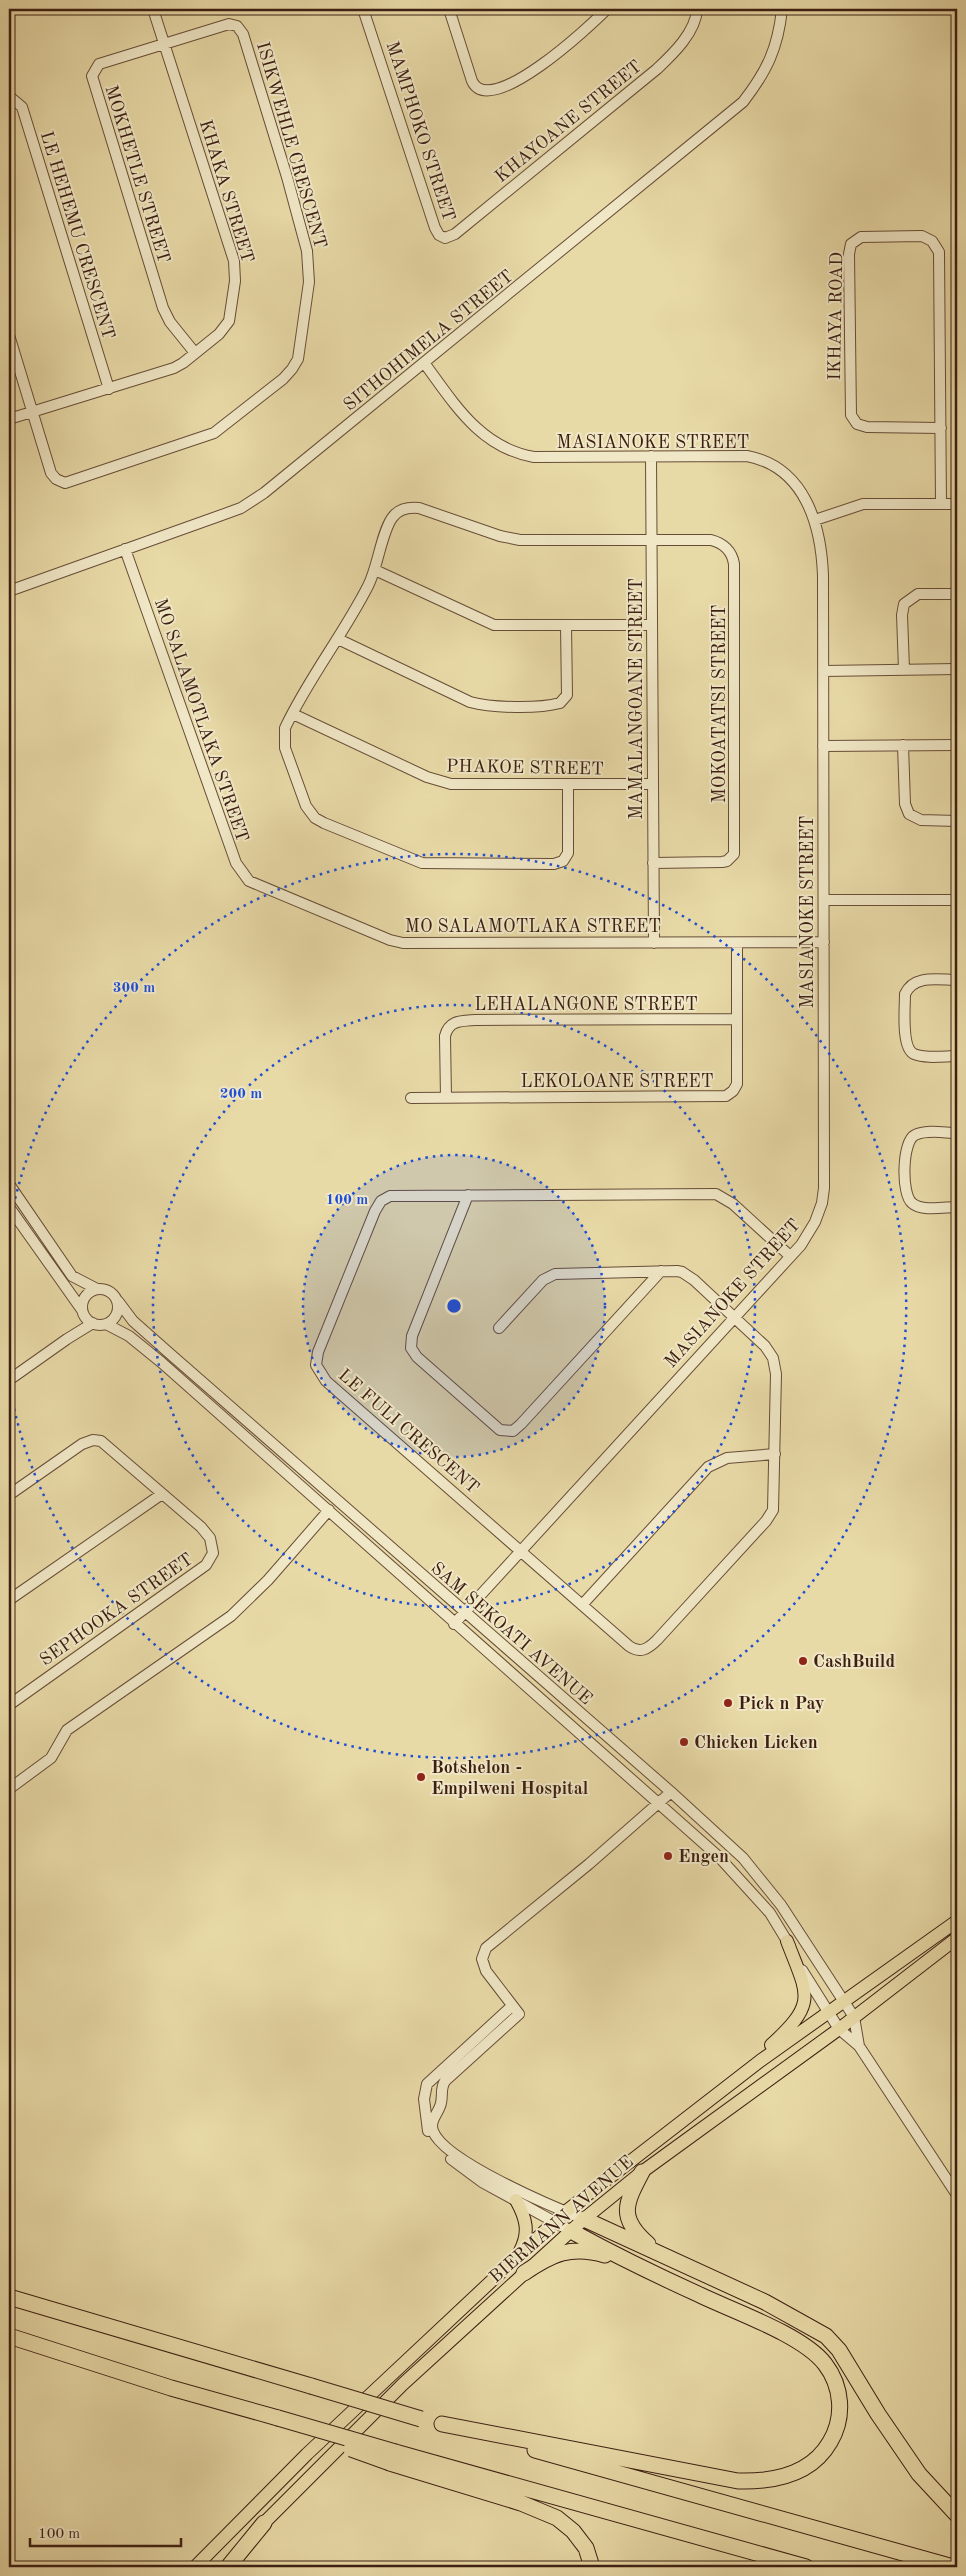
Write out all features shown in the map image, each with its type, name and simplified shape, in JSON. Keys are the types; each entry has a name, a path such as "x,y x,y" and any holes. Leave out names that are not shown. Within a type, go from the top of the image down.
{"highway":[{"path":"642,2172 628,2200 626,2213 634,2232 666,2258"},
{"path":"584,2220 765,2302 826,2336 839,2350 878,2414 919,2474 957,2515"},
{"path":"9,2297 442,2424 738,2481 778,2479 797,2472 817,2458 830,2442 839,2421 840,2401 836,2382 824,2363 808,2348 789,2337 621,2259 571,2231"},
{"path":"524,2272 552,2255 566,2251 594,2252 621,2259"},
{"path":"9,2336 392,2458 521,2503 557,2518 573,2531 586,2548 592,2567"},
{"path":"442,2424 954,2567"},
{"path":"392,2458 806,2567"},
{"path":"228,2567 264,2523"}],"main road":[{"name":"BIERMANN AVENUE","path":"195,2567 307,2454 519,2253 565,2212 760,2061 829,2014 957,1921"},
{"name":"BIERMANN AVENUE","path":"221,2567 402,2384 571,2231 642,2172 839,2029 957,1938"},
{"path":"760,2061 772,2044 798,2020 805,2003 802,1980 787,1942"},
{"path":"516,2200 523,2213 527,2232 519,2253"}],"street":[{"name":"KHAKA STREET","path":"9,419 174,368 218,334 229,321 232,311 236,273 153,9"},
{"name":"MAMPHOKO STREET","path":"363,9 439,235"},
{"path":"449,9 472,81 478,90 486,92 522,80 607,9"},
{"name":"KHAYOANE STREET","path":"439,235 447,238 455,234 657,69 668,59 693,26 697,9"},
{"name":"SITHOHIMELA STREET","path":"9,590 219,516 256,499 425,364 743,102 765,71 775,51 782,9"},
{"name":"ISIKWEHLE CRESCENT","path":"32,412 52,475 60,481 69,483 214,433 283,378 298,359 309,282 307,251 287,177 242,34 237,26 223,24 164,44"},
{"name":"MOKHETLE STREET","path":"164,44 99,64 94,69 92,81 163,308 170,322 195,353"},
{"name":"LE HEHEMU CRESCENT","path":"9,96 22,107 109,389"},
{"name":"IKHAYA ROAD","path":"941,428 867,427 857,424 852,418 849,254 851,244 861,237 922,236 930,239 940,256 941,428 941,504"},
{"path":"9,335 32,412"},
{"name":"MASIANOKE STREET","path":"425,364 477,430 492,442 510,452 534,457 747,456 765,461 791,481 803,496 815,520 822,546 824,900 824,1188 822,1203 815,1222 806,1237 790,1256 520,1549 454,1624"},
{"name":"MAMALANGOANE STREET","path":"650,456 654,943"},
{"path":"815,520 863,504 957,504"},
{"name":"MOKOATATSI STREET","path":"568,785 569,847 563,861 554,864 422,863 324,823 310,813 284,740 285,728 338,640 375,570 390,521 398,512 412,507 520,540 652,539 719,542 728,550 733,559 736,835 734,854 727,861 653,863"},
{"name":"MO SALAMOTLAKA STREET","path":"126,549 236,863 249,881 390,940 403,943 824,942"},
{"path":"375,570 490,624 566,626 652,625"},
{"path":"904,669 904,604 918,594 957,594"},
{"path":"338,640 470,702 484,705 545,706 560,704 567,696 566,626"},
{"path":"822,671 957,669"},
{"name":"PHAKOE STREET","path":"293,714 442,783 459,785 653,784"},
{"path":"903,745 905,804 909,814 921,820 957,821"},
{"path":"823,746 957,745"},
{"path":"824,900 957,900"},
{"name":"LEKOLOANE STREET","path":"411,1098 726,1096 734,1091 737,1084 737,943"},
{"path":"957,980 925,980 912,985 905,994 905,1022 906,1045 911,1052 921,1055 957,1056"},
{"name":"LEHALANGONE STREET","path":"446,1098 445,1036 448,1028 455,1022 485,1020 736,1019"},
{"path":"957,1133 921,1133 910,1138 906,1146 905,1189 911,1203 916,1205 928,1208 957,1207"},
{"path":"9,1184 72,1276 97,1289 112,1292 118,1301 115,1317 106,1324 93,1323 66,1339 9,1380"},
{"name":"LE FULI CRESCENT","path":"499,1328 543,1280 555,1274 677,1271 686,1274 734,1317 765,1346 773,1358 776,1374 775,1500 770,1516 651,1646 642,1650 634,1650 326,1381 316,1365 318,1352 375,1211 381,1202 390,1196 716,1194 733,1204 790,1256"},
{"path":"468,1195 412,1336 411,1348 416,1357 500,1430 513,1431 521,1424 661,1271"},
{"path":"9,1207 83,1313 93,1323"},
{"path":"66,1339 83,1313 85,1296 97,1289"},
{"name":"SAM SEKOATI AVENUE","path":"118,1301 133,1320 168,1352 728,1843 780,1905 854,2017"},
{"name":"SAM SEKOATI AVENUE","path":"106,1324 129,1336 154,1357 329,1510 454,1624 732,1870 770,1913 839,2029 859,2046"},
{"path":"9,1495 75,1448 93,1440 108,1445 162,1494 9,1600"},
{"path":"582,1605 708,1467 727,1458 775,1454"},
{"name":"SEPHOOKA STREET","path":"9,1705 206,1565 213,1552 213,1545 206,1533 162,1494"},
{"path":"9,1789 51,1758 67,1730 231,1616 268,1580 329,1510"},
{"path":"516,2010 482,1963 482,1955 486,1948 589,1864 671,1792"},
{"path":"516,2010 504,2016 430,2078 424,2089 428,2132 434,2144 482,2182 571,2231"},
{"path":"516,2010 443,2085 441,2106 433,2121 433,2131 448,2148 466,2162 519,2191 584,2220"},
{"path":"854,2017 859,2046 957,2195"}],"place":[{"name":"CashBuild","path":"803,1661"},
{"name":"Pick n Pay","path":"728,1703"},
{"name":"Chicken Licken","path":"684,1742"},
{"name":"Botshelon - Empilweni Hospital","path":"421,1777"},
{"name":"Engen","path":"668,1856"}]}
